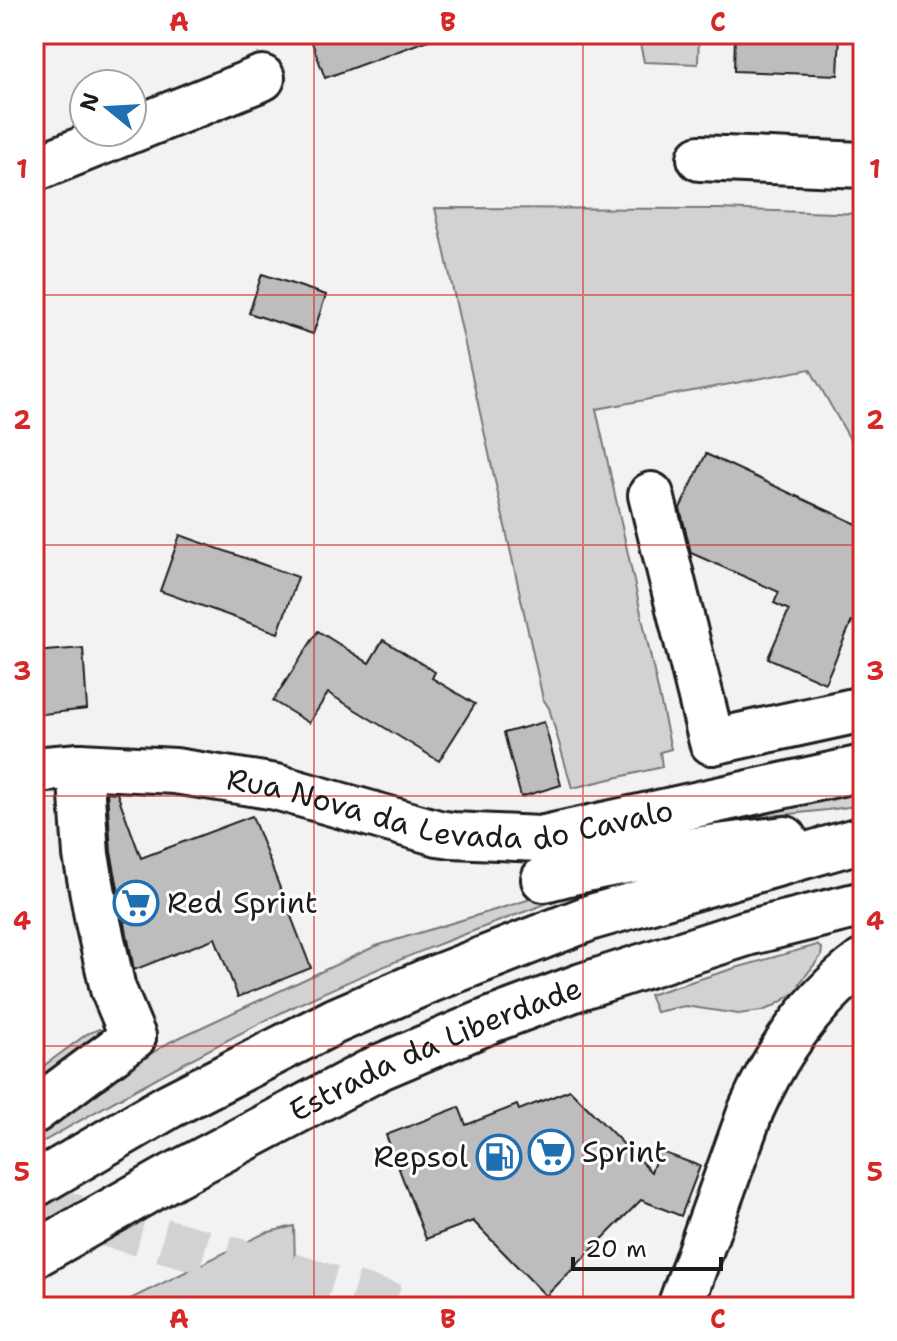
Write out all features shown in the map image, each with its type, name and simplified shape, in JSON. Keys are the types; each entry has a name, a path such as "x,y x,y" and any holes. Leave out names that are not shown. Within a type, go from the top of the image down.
{"main road":[{"path":"148,124 262,78"},
{"path":"34,169 86,148"},
{"path":"700,158 863,165"},
{"path":"651,495 712,742 863,709"},
{"path":"34,1111 133,1037 113,989 98,922 86,855 80,766"},
{"name":"Rua Nova da Levada do Cavalo","path":"34,770 80,766 175,771 276,787 412,827 452,835 540,839 863,768"},
{"path":"544,879 668,853 863,830"},
{"name":"Estrada da Liberdade","path":"34,1185 169,1106 335,1021 430,980 592,917 863,839"},
{"name":"Estrada da Liberdade","path":"34,1255 173,1176 380,1067 491,1020 582,986 747,933 863,904"},
{"path":"680,1307 762,1086 789,1039 820,1001 863,962"}],"shaded area":[{"path":"638,34 699,34 698,64 644,62"},
{"path":"435,208 718,209 863,214 863,462 810,369 596,409 671,749 660,752 662,767 572,788 549,708 543,699"},
{"path":"863,790 863,805 743,819"},
{"path":"577,885 579,891 395,962 295,1006 163,1074 34,1147 34,1133 170,1042 376,946"},
{"path":"817,945 822,949 821,956 800,983 798,991 762,1011 738,1014 685,1006 656,1012 649,995 732,969"},
{"path":"99,1029 105,1034 34,1092 34,1073 87,1034"},
{"path":"294,1226 295,1266 312,1289 333,1307 117,1307 265,1233"}],"building":[{"path":"309,34 430,34 431,39 325,78"},
{"path":"735,34 840,34 838,75 734,71"},
{"path":"262,274 326,295 313,334 249,313"},
{"path":"706,454 863,527 863,625 852,621 825,683 768,658 789,610 774,603 779,592 691,553 680,508"},
{"path":"180,535 298,577 278,633 160,591"},
{"path":"318,631 369,663 383,640 435,672 432,678 475,704 439,761 328,693 309,723 273,701"},
{"path":"83,648 87,709 34,715 34,652"},
{"path":"544,722 561,785 521,797 504,733"},
{"path":"107,792 117,793 141,858 252,816 311,968 238,997 215,938 134,970 111,852"},
{"path":"570,1090 651,1172 659,1151 700,1166 681,1216 641,1200 546,1296 473,1221 426,1239 386,1135 459,1107 466,1125 517,1105 519,1110"}],"tunnel":[{"path":"34,1209 63,1213 399,1307"}],"place":[{"name":"Red Sprint","path":"136,903"},
{"name":"Sprint","path":"551,1152"},
{"name":"Repsol","path":"499,1157"}]}
